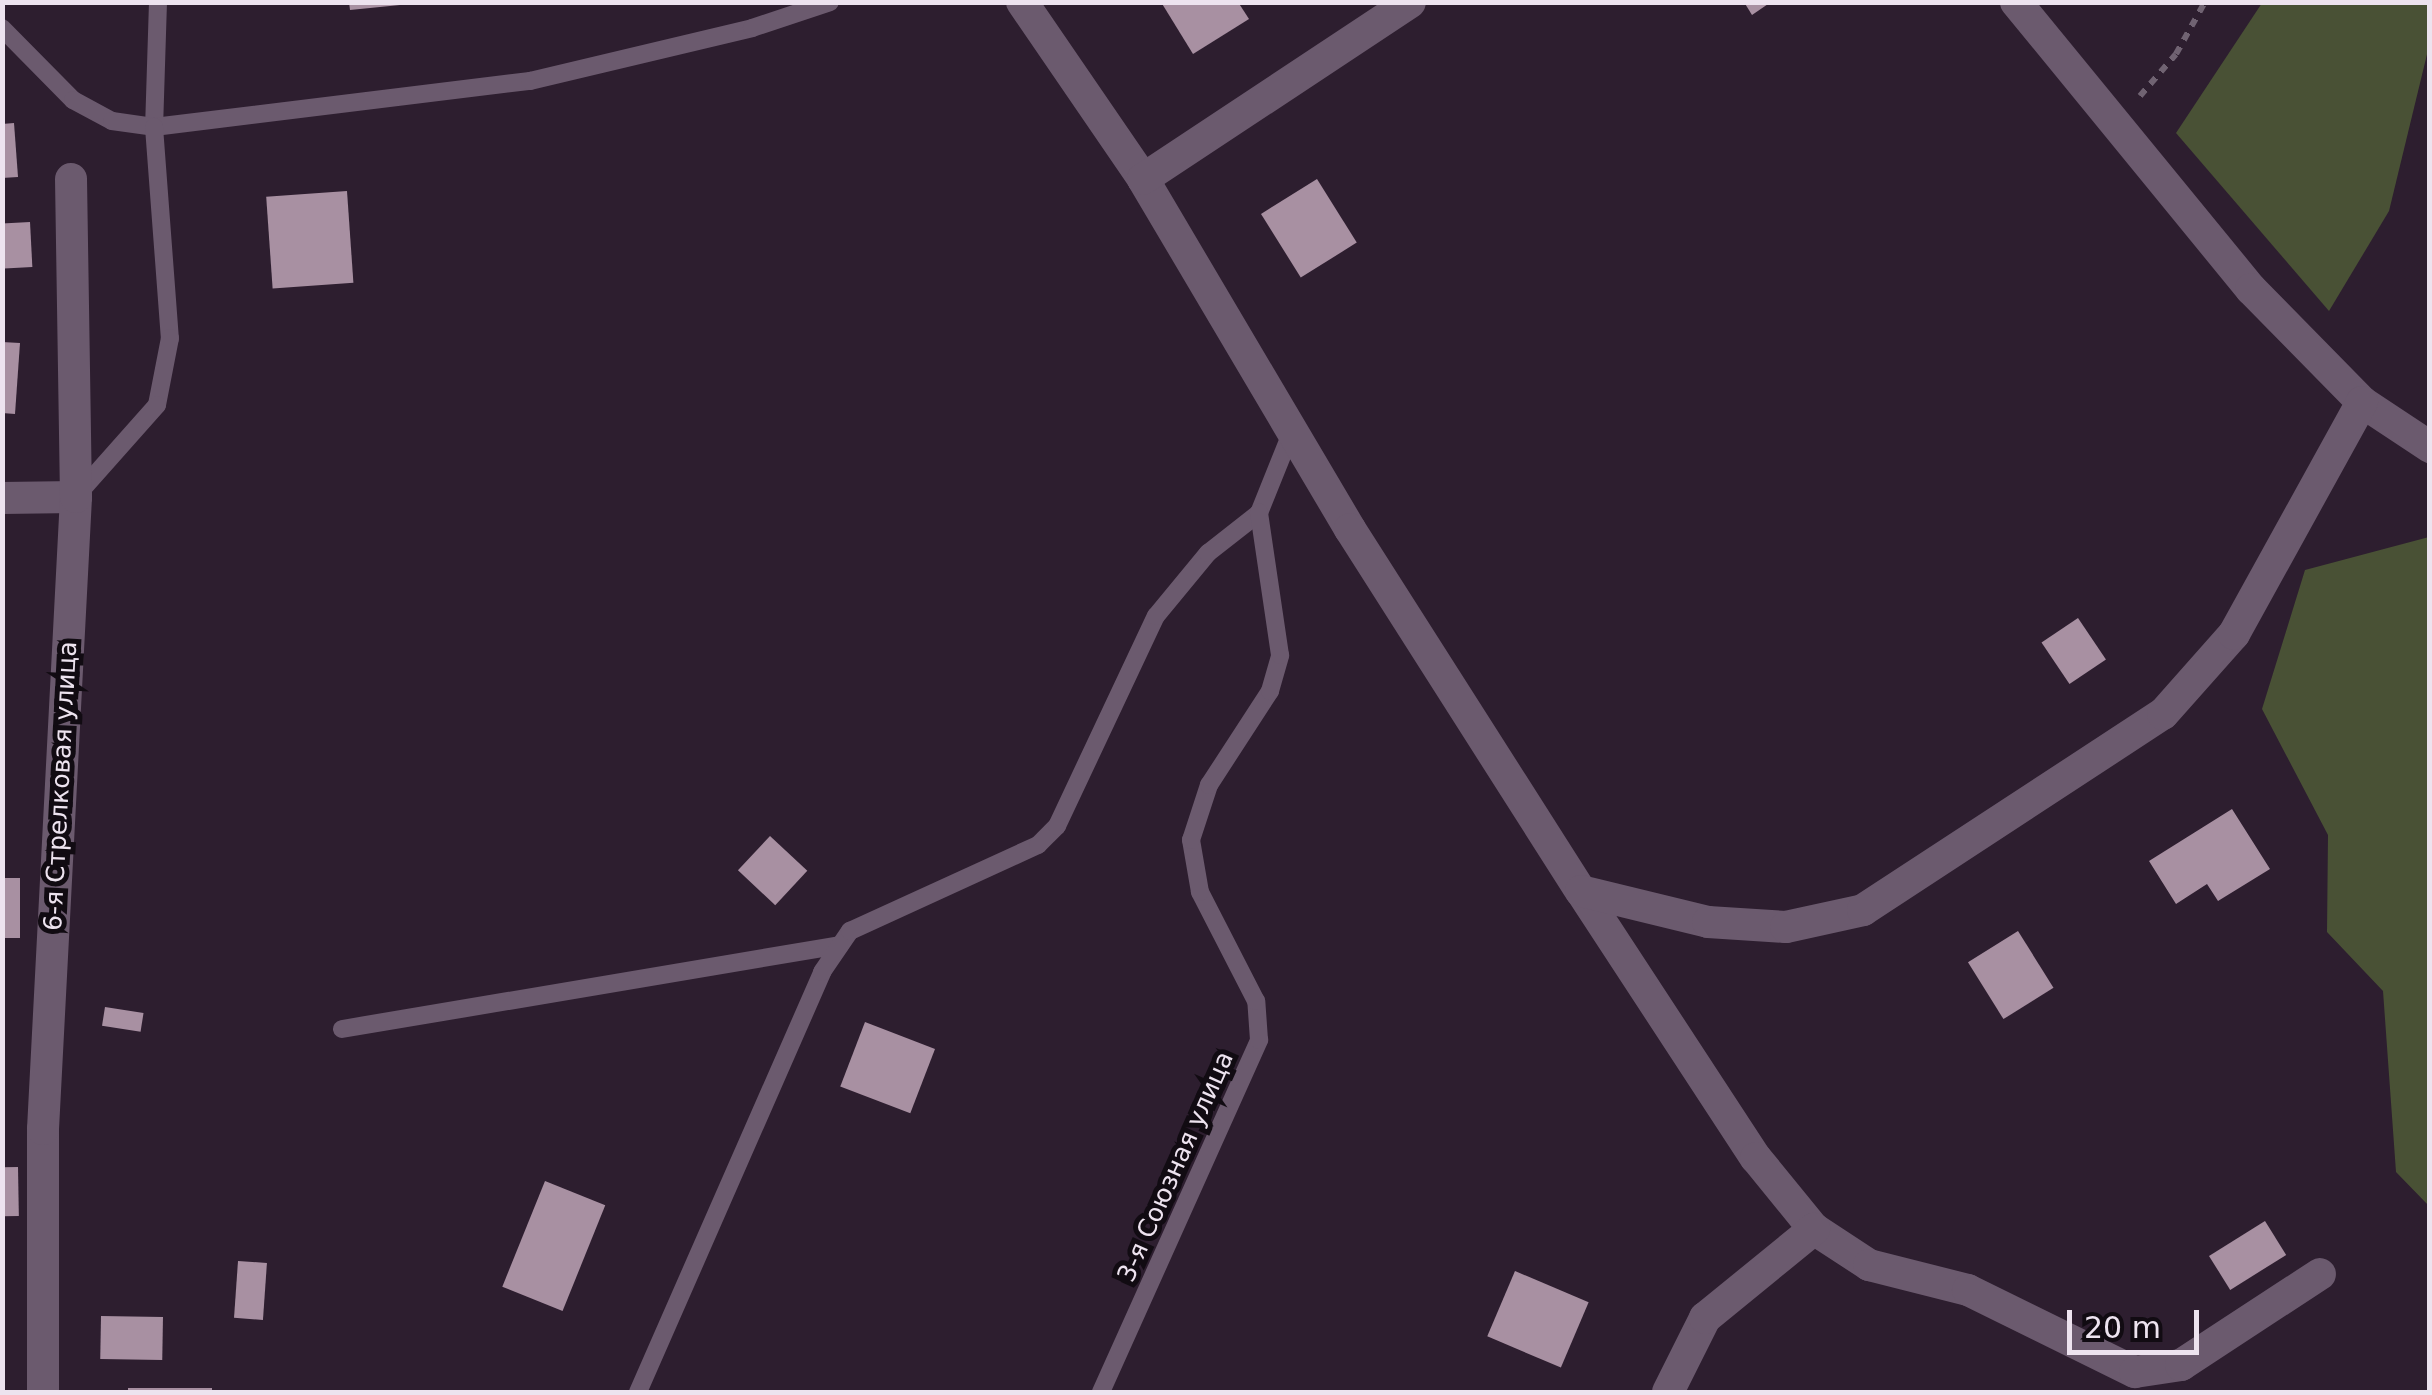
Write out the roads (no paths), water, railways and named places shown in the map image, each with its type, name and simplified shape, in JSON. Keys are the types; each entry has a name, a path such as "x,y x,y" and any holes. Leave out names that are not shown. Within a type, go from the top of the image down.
{"street":[{"path":"1022,2 1143,179 1292,431 1581,891 1756,1158 1814,1228 1869,1264 1968,1290 2135,1372 2181,1365 2320,1274"},
{"path":"1143,179 1410,2"},
{"path":"2016,2 2113,128 2251,289 2362,402 2430,447"},
{"name":"6-я Стрелковая улица","path":"43,1392 44,1129 76,497 72,179"},
{"path":"1581,891 1708,922 1766,926 1863,910 2163,714 2234,634 2362,402"},
{"path":"2,498 76,497"},
{"path":"1668,1392 1705,1318 1814,1228"}],"lane":[{"path":"76,497 157,405 170,338 154,127 158,2"},
{"path":"2,28 73,100 112,120 154,127 530,80 752,28 830,2"},
{"path":"638,1392 822,972 850,931 1038,845 1057,826 1156,616 1208,553 1259,513 1292,431"},
{"name":"3-я Союзная улица","path":"1101,1392 1259,1040 1256,1001 1200,892 1191,840 1209,785 1270,690 1280,656 1259,513"},
{"path":"342,1029 840,946"}]}
